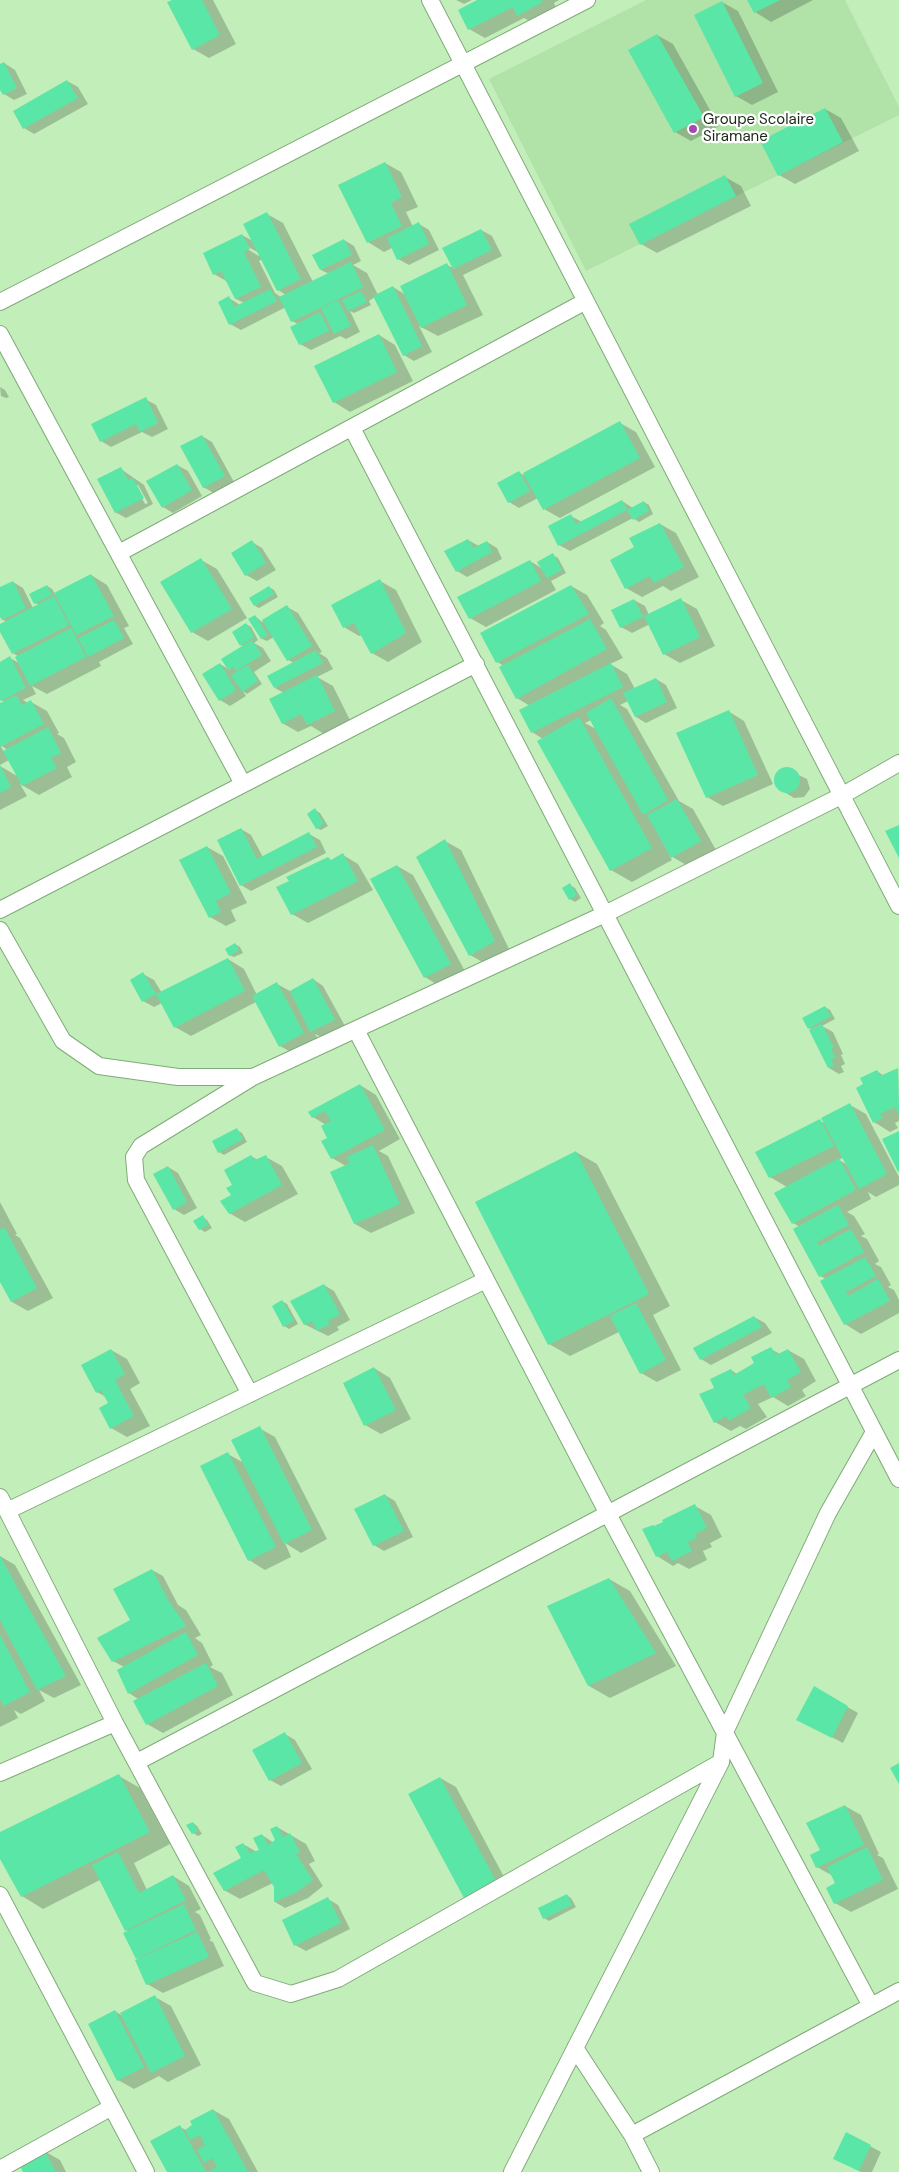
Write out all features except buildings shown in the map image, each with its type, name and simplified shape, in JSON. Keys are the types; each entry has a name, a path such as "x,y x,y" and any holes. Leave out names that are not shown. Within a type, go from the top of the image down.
{"street":[{"path":"430,0 844,795 899,906"},
{"path":"0,302 586,0"},
{"path":"119,553 586,301"},
{"path":"0,334 243,784"},
{"path":"352,428 899,1479"},
{"path":"0,910 476,664"},
{"path":"250,1394 136,1180 134,1157 142,1146 253,1077 605,914 844,795 899,763"},
{"path":"0,930 63,1041 99,1066 178,1077 253,1077"},
{"path":"356,1030 608,1514 871,2006"},
{"path":"486,1280 250,1394 3,1504 114,1723 256,1983 291,1994 338,1979 721,1762"},
{"path":"137,1762 899,1360"},
{"path":"512,2172 721,1762 725,1732 828,1513 874,1432"},
{"path":"0,1773 114,1723"},
{"path":"0,1895 146,2172"},
{"path":"632,2135 899,1991"},
{"path":"575,2048 632,2135 651,2172"},
{"path":"0,2169 112,2107"}],"shaded area":[{"name":"Groupe Scolaire Siramane","path":"646,0 845,0 899,107 899,115 586,271 489,79"}],"place":[{"name":"Groupe Scolaire Siramane","path":"693,129"}]}
